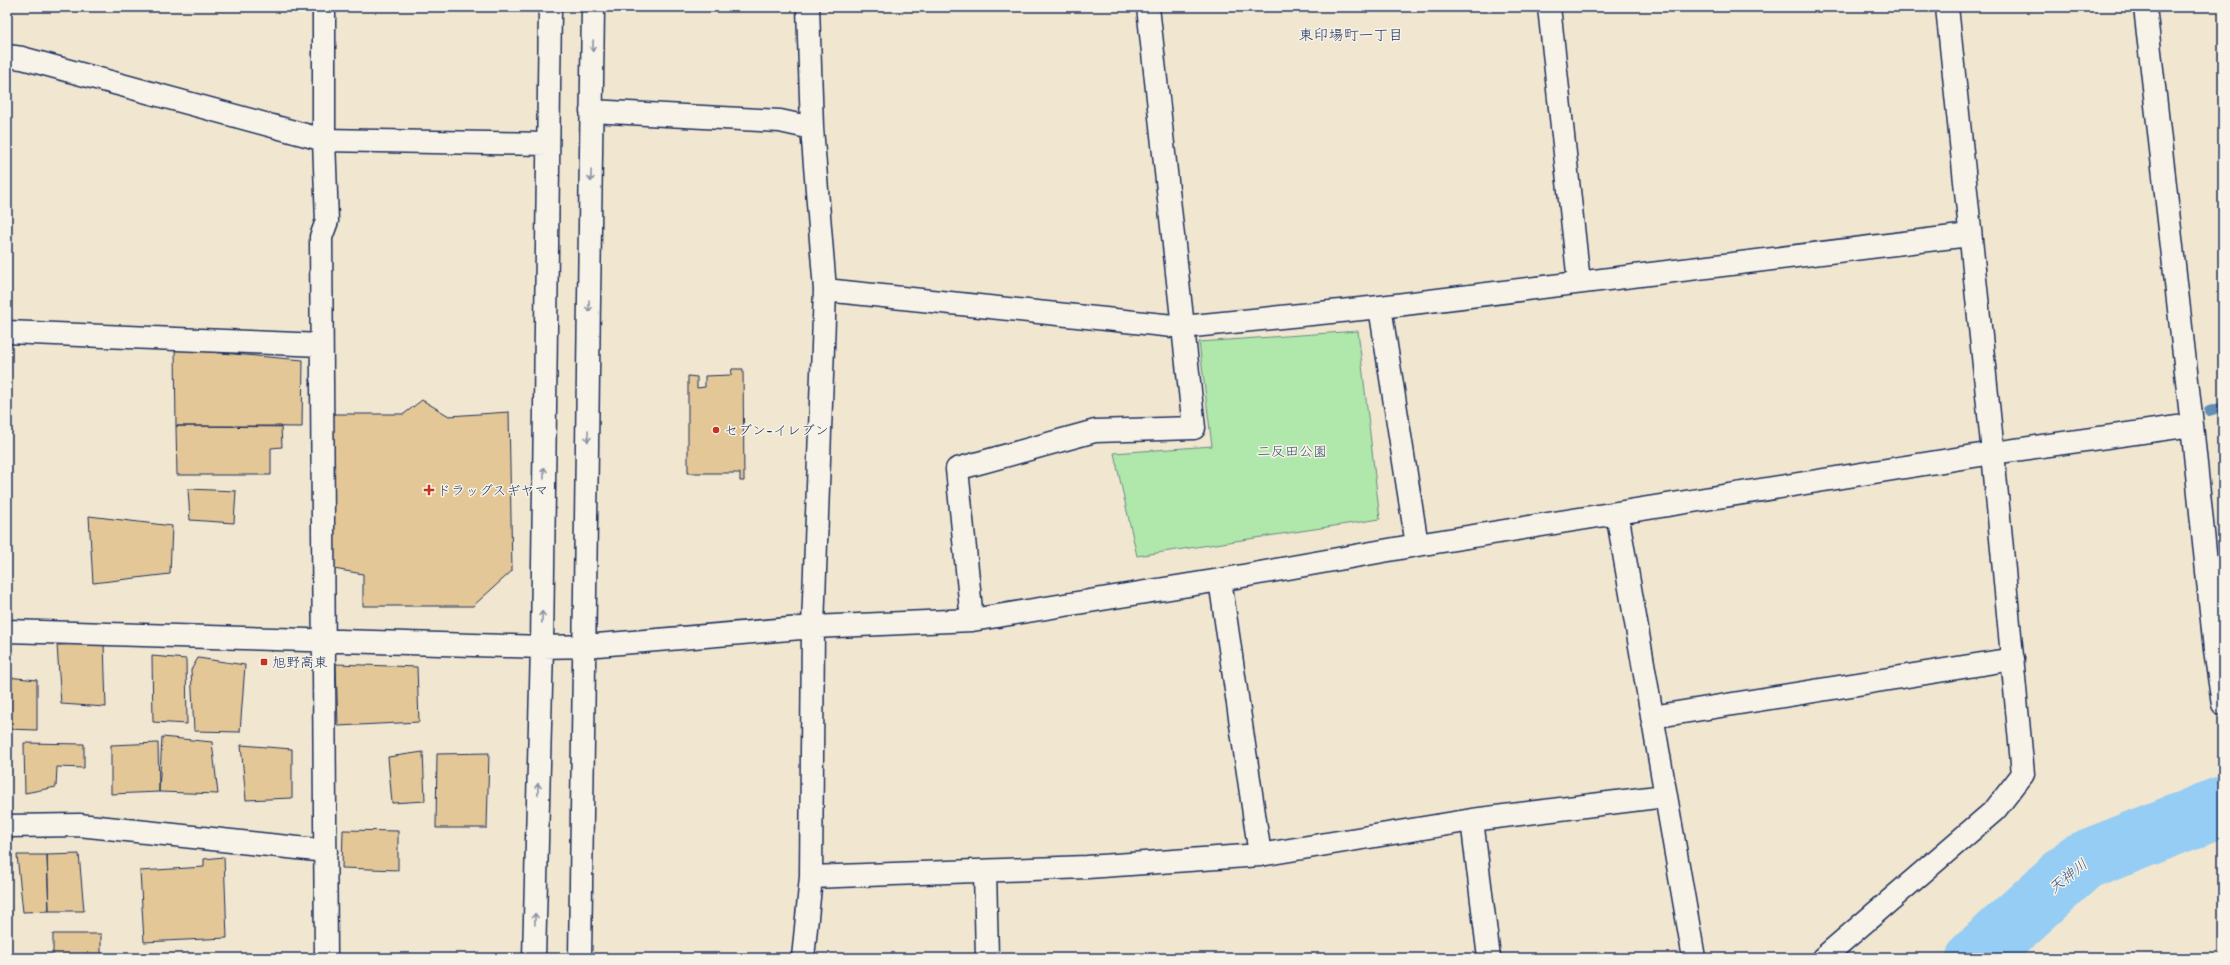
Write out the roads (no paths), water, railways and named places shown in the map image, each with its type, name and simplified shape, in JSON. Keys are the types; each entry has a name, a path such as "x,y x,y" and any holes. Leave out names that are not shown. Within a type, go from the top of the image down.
{"street":[{"path":"324,7 324,140 326,221 321,237 321,345 326,958"},
{"path":"534,958 542,647 547,144 550,7"},
{"path":"580,958 593,7"},
{"path":"803,958 811,877 813,627 824,290 812,128 808,7"},
{"path":"972,620 957,469 1095,430 1194,428 1148,7"},
{"path":"1549,7 1579,282"},
{"path":"1823,958 1995,810 2023,774 1993,453 1969,235 1947,7"},
{"path":"2145,7 2219,650 2223,704"},
{"path":"7,56 22,58 324,140 547,144"},
{"path":"592,111 780,121 812,128"},
{"path":"824,290 1183,327 1380,307 1969,235"},
{"path":"1380,307 1417,545"},
{"path":"7,332 321,345"},
{"path":"7,631 71,632 324,642 542,647 585,646 813,627 972,620 1617,513 1993,453 2192,425"},
{"path":"1617,513 1694,958"},
{"path":"1220,580 1260,855"},
{"path":"1652,717 2013,659"},
{"path":"811,877 1087,867 1260,855 1472,820 1665,796"},
{"path":"1472,820 1489,958"},
{"path":"7,826 79,825 326,851"},
{"path":"985,871 987,958"}],"waterway":[{"path":"2209,411 2223,407"},
{"name":"天神川","path":"1976,958 2081,862 2223,806"}],"place":[{"name":"セブン-イレブン","path":"716,430"},
{"name":"ドラッグスギヤマ","path":"429,490"},
{"name":"旭野高東","path":"264,662"}],"district":[{"name":"東印場町一丁目","path":"1351,35"}],"park label":[{"name":"二反田公園","path":"1292,451"}]}
